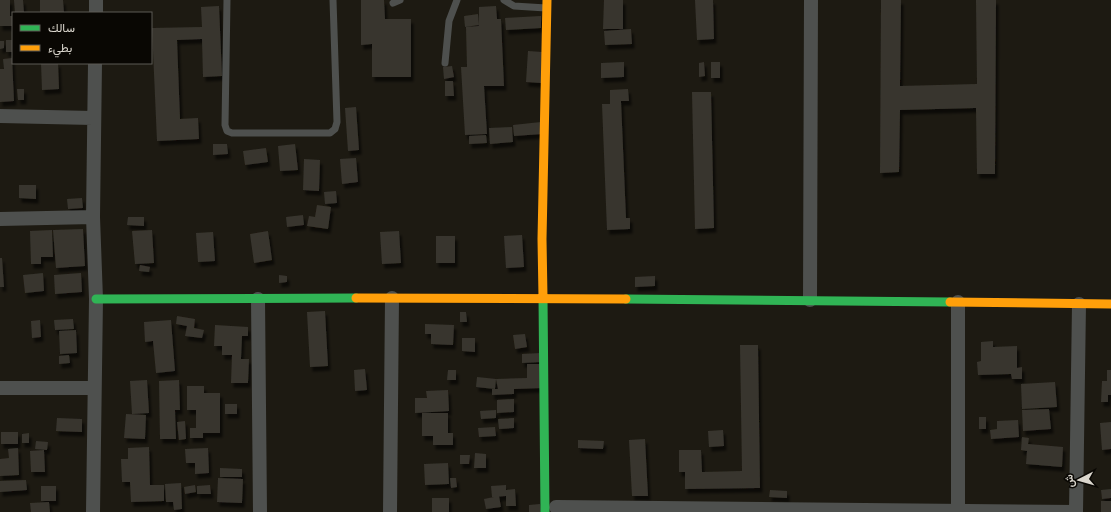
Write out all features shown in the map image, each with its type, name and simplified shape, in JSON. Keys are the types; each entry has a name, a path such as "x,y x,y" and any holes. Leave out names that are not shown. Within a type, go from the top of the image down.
{"street":[{"path":"96,0 96,12"},
{"path":"810,300 811,0"},
{"path":"546,4 542,298 553,508 1076,512 1079,304"},
{"path":"93,512 96,299 93,217 93,118 95,64"},
{"path":"0,116 93,118"},
{"path":"0,219 93,217"},
{"path":"390,512 392,298"},
{"path":"96,299 555,298 1111,304"},
{"path":"258,299 260,512"},
{"path":"958,302 958,510"},
{"path":"0,388 94,388"}],"lane":[{"path":"227,0 225,125 227,131 232,133 330,133 335,129 337,122 333,0"},
{"path":"445,63 448,21 457,0"},
{"path":"504,0 514,6 546,4"}],"building":[{"path":"0,0 10,0 10,16 12,16 12,26 0,26"},
{"path":"14,0 23,0 24,12 15,12"},
{"path":"40,0 63,0 64,12 40,12"},
{"path":"361,0 384,0 385,19 411,19 411,77 372,77 372,44 361,45"},
{"path":"604,0 623,0 623,29 603,29"},
{"path":"695,0 713,0 714,39 697,40"},
{"path":"881,0 901,0 900,86 977,84 976,0 996,0 995,174 977,174 976,108 900,110 899,172 880,173"},
{"path":"219,6 222,76 203,77 202,39 177,40 180,119 198,118 199,139 157,141 152,28 202,27 201,7"},
{"path":"496,6 497,19 501,19 504,86 484,86 487,134 465,135 461,67 467,67 466,27 479,26 479,7"},
{"path":"478,14 479,25 465,27 464,16"},
{"path":"541,16 541,28 506,30 505,18"},
{"path":"631,29 632,44 605,45 604,31"},
{"path":"6,40 12,40 12,52 6,52"},
{"path":"0,41 4,41 4,48 0,49"},
{"path":"528,51 542,52 541,83 526,82"},
{"path":"12,58 14,101 0,102 0,69 4,69 3,59"},
{"path":"624,62 624,77 601,78 601,63"},
{"path":"704,62 705,76 699,77 699,63"},
{"path":"711,62 720,62 720,78 711,78"},
{"path":"41,64 58,64 59,89 42,90"},
{"path":"452,66 454,77 444,79 443,67"},
{"path":"445,81 453,81 454,96 445,96"},
{"path":"17,89 24,89 24,100 18,100"},
{"path":"628,89 629,101 621,101 626,218 630,218 630,229 607,230 602,104 610,104 610,90"},
{"path":"692,92 711,92 714,228 695,229"},
{"path":"356,107 359,150 348,151 345,108"},
{"path":"541,122 542,134 514,136 513,125"},
{"path":"512,127 513,142 490,144 489,128"},
{"path":"486,135 487,143 469,144 469,136"},
{"path":"213,144 227,144 228,154 213,155"},
{"path":"295,144 298,170 280,171 278,146"},
{"path":"266,148 268,162 245,165 243,151"},
{"path":"356,158 358,182 342,184 340,159"},
{"path":"304,159 320,160 319,191 303,190"},
{"path":"19,185 36,185 36,199 19,198"},
{"path":"336,191 337,203 325,204 324,192"},
{"path":"82,198 83,208 68,209 67,199"},
{"path":"317,205 331,207 328,229 307,226 309,216 315,217"},
{"path":"303,215 304,225 287,227 286,217"},
{"path":"128,217 144,217 144,226 127,225"},
{"path":"83,229 85,266 56,268 53,230"},
{"path":"52,230 53,257 41,257 41,264 31,264 30,231"},
{"path":"152,230 154,263 135,264 132,231"},
{"path":"268,231 272,260 254,263 250,234"},
{"path":"399,231 401,263 382,264 380,232"},
{"path":"213,232 215,261 198,262 196,233"},
{"path":"522,235 524,267 506,268 504,236"},
{"path":"436,236 455,236 455,263 436,263"},
{"path":"0,258 2,258 4,287 0,287"},
{"path":"140,265 150,267 149,272 139,271"},
{"path":"43,273 44,291 25,293 23,275"},
{"path":"81,273 82,292 55,294 54,275"},
{"path":"279,275 287,276 287,282 279,283"},
{"path":"655,276 655,286 635,287 635,277"},
{"path":"325,311 328,366 310,367 307,312"},
{"path":"460,312 466,312 467,322 460,322"},
{"path":"177,316 195,319 194,328 204,330 202,338 185,336 187,326 176,324"},
{"path":"73,319 74,329 55,330 54,320"},
{"path":"40,320 41,337 32,338 31,321"},
{"path":"171,320 175,371 156,373 153,341 145,342 144,322"},
{"path":"425,324 454,325 453,345 431,344 431,334 425,334"},
{"path":"215,325 248,327 248,336 242,336 241,359 249,359 248,383 231,383 232,355 222,355 222,346 214,346"},
{"path":"76,330 77,353 60,354 59,331"},
{"path":"525,334 527,347 515,349 513,335"},
{"path":"462,338 475,338 475,352 462,351"},
{"path":"993,341 993,347 1017,346 1017,368 1022,367 1022,379 1012,379 1011,374 978,375 977,362 981,361 981,342"},
{"path":"740,345 758,345 760,488 685,489 685,472 679,472 679,450 701,450 702,472 742,471"},
{"path":"541,353 541,362 522,363 522,354"},
{"path":"69,355 70,363 59,364 59,356"},
{"path":"527,364 541,364 542,388 514,389 514,394 492,395 492,389 498,389 496,379 527,378"},
{"path":"365,369 367,390 355,391 354,370"},
{"path":"448,370 456,370 456,380 447,380"},
{"path":"1107,370 1111,370 1111,395 1108,395 1108,402 1101,402 1102,381 1107,381"},
{"path":"477,377 496,379 495,389 476,387"},
{"path":"147,380 149,413 132,414 130,381"},
{"path":"179,380 180,410 175,410 176,439 160,439 159,381"},
{"path":"1055,382 1057,407 1022,409 1021,384"},
{"path":"187,386 204,386 204,393 220,393 220,433 203,433 203,438 190,438 190,428 196,428 196,410 187,410"},
{"path":"448,390 449,411 415,413 415,398 427,398 426,391"},
{"path":"514,399 514,412 497,413 497,400"},
{"path":"225,404 237,404 237,414 225,414"},
{"path":"1049,409 1051,429 1023,431 1022,410"},
{"path":"496,410 496,418 481,419 480,411"},
{"path":"422,413 448,413 448,433 453,433 453,445 433,445 433,436 422,436"},
{"path":"126,414 146,415 145,439 124,438"},
{"path":"979,417 986,417 986,429 979,429"},
{"path":"57,418 82,419 82,432 56,431"},
{"path":"514,418 514,428 499,429 498,419"},
{"path":"1018,420 1019,437 991,439 990,430 997,429 997,421"},
{"path":"185,421 186,439 179,440 177,422"},
{"path":"1111,422 1111,449 1102,450 1100,423"},
{"path":"495,427 496,436 479,437 478,428"},
{"path":"723,430 724,446 709,447 708,431"},
{"path":"1,432 18,432 18,444 1,444"},
{"path":"29,433 29,443 22,443 22,434"},
{"path":"1022,437 1029,438 1028,444 1063,447 1062,467 1026,464 1027,451 1021,450"},
{"path":"645,439 648,496 632,496 629,440"},
{"path":"578,440 604,441 603,449 578,448"},
{"path":"36,441 48,442 47,450 35,449"},
{"path":"149,447 150,485 164,485 164,501 131,502 130,482 122,482 121,459 128,459 128,448"},
{"path":"18,448 19,475 0,476 0,459 9,458 8,449"},
{"path":"208,448 209,473 195,474 195,463 186,463 185,449"},
{"path":"44,450 45,472 31,472 30,451"},
{"path":"475,453 486,454 486,468 474,468"},
{"path":"460,455 470,455 469,464 460,464"},
{"path":"448,463 449,484 425,485 424,464"},
{"path":"220,468 242,469 242,477 220,477"},
{"path":"218,478 243,479 242,503 217,502"},
{"path":"450,478 456,478 457,487 451,488"},
{"path":"26,480 27,490 0,492 0,481"},
{"path":"181,483 182,509 174,510 173,502 166,502 165,484"},
{"path":"195,485 196,492 185,494 184,487"},
{"path":"210,485 211,494 197,494 197,486"},
{"path":"506,485 506,490 515,489 516,506 506,506 506,496 492,497 491,486"},
{"path":"41,486 56,486 56,501 41,501"},
{"path":"1111,489 1111,498 1102,499 1101,490"},
{"path":"770,490 787,491 787,498 769,497"},
{"path":"499,496 501,507 486,509 484,499"},
{"path":"432,498 449,498 449,512 432,512"},
{"path":"1101,501 1111,501 1111,512 1101,512"},
{"path":"49,502 50,512 31,512 30,503"},
{"path":"540,504 541,512 529,512 529,505"}],"traffic: fast":[{"path":"543,297 545,512"},
{"path":"96,299 356,298"},
{"path":"626,299 950,302"}],"traffic: slow":[{"path":"543,297 542,239 547,0"},
{"path":"356,298 626,299"},
{"path":"950,302 1111,304"}]}
